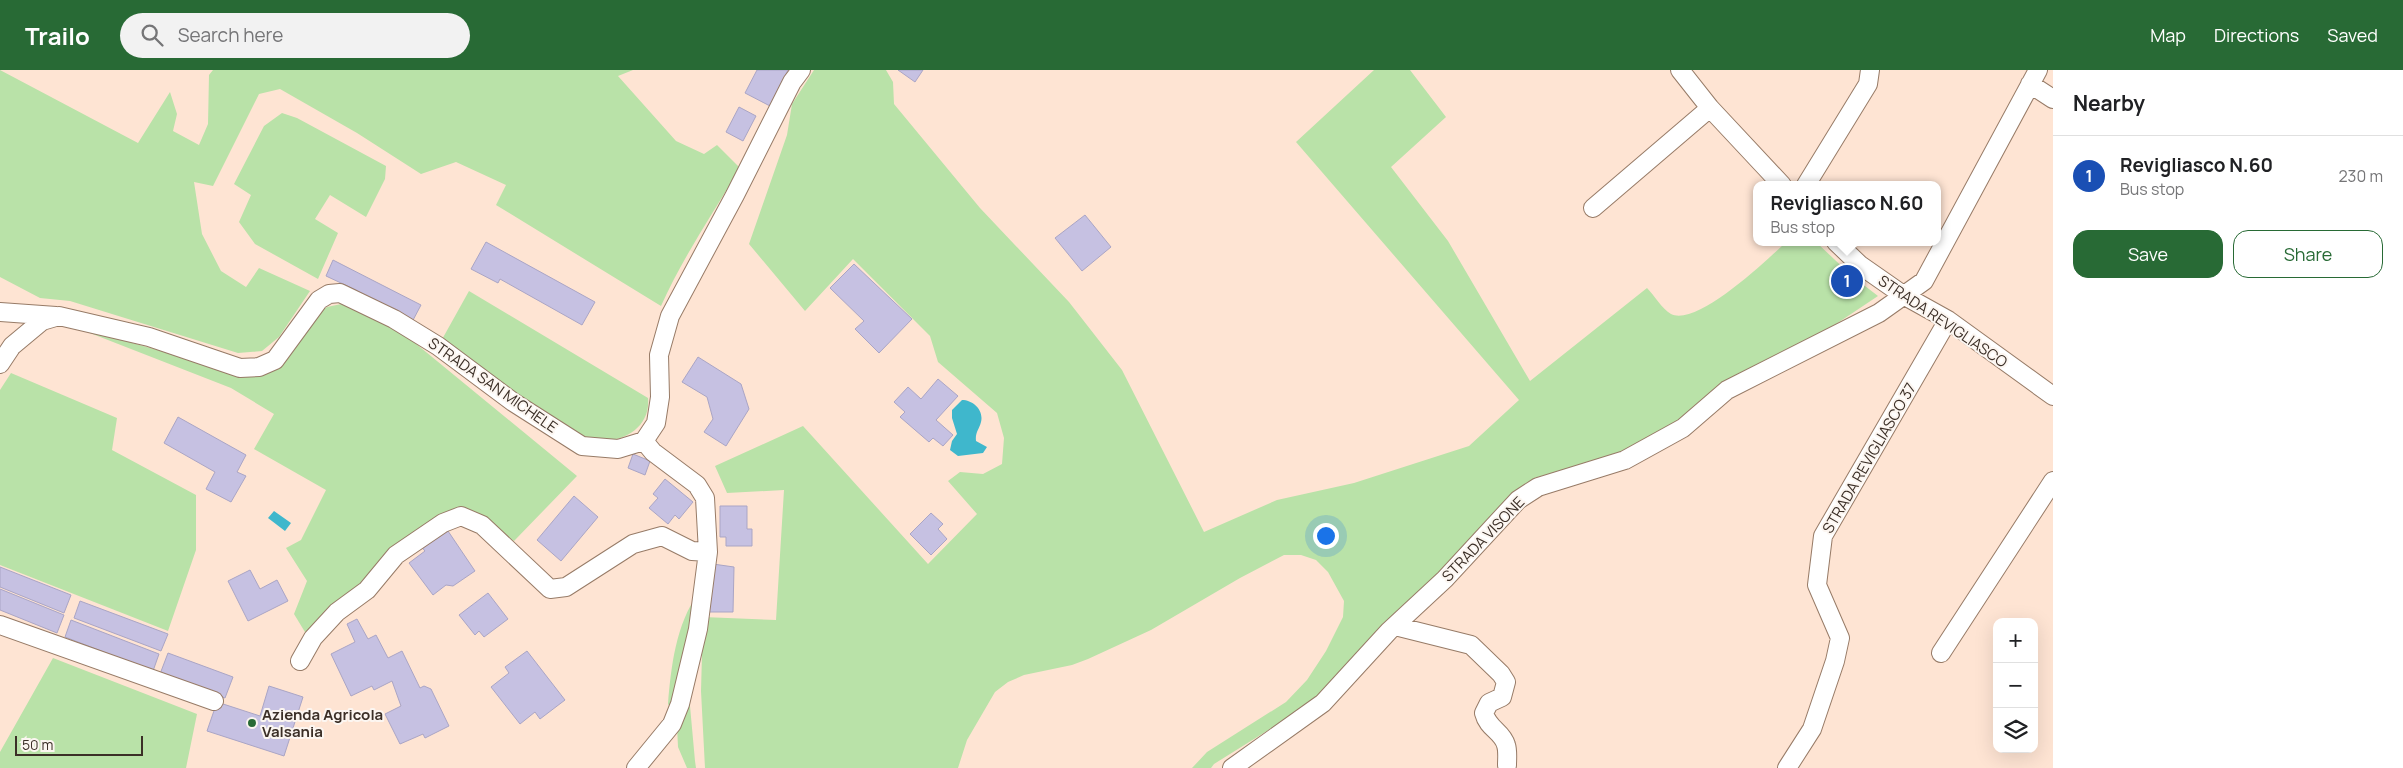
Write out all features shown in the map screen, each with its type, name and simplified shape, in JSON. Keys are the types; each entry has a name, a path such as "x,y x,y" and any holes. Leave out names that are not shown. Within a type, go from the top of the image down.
{"street":[{"path":"636,768 672,724 680,704 698,629 708,552 705,498 697,485 653,452 644,440 656,423 660,397 659,354 670,316 735,196 792,82 801,70"},
{"path":"1680,70 1710,108 1778,181"},
{"path":"1808,181 1868,84 1870,70"},
{"path":"2034,77 2053,99"},
{"name":"STRADA VISONE","path":"1232,768 1323,703 1395,626 1445,579 1518,500 1538,487 1625,460 1683,428 1728,390 1879,313 1924,281 2034,77"},
{"path":"1592,208 1710,108"},
{"name":"STRADA REVIGLIASCO","path":"1840,246 1860,265 1903,295 1948,320 2053,396"},
{"name":"STRADA SAN MICHELE","path":"2,316 58,316 149,337 240,368 259,367 275,360 319,300 329,294 340,293 394,319 438,346 514,402 582,446 618,449 644,440"},
{"path":"0,364 12,346 42,322 58,316"},
{"name":"STRADA REVIGLIASCO 37","path":"1787,768 1812,729 1836,661 1840,638 1817,585 1823,536 1948,320"},
{"path":"1941,653 2053,481"},
{"path":"300,661 314,638 337,612 367,590 396,554 443,523 461,516 482,525 550,589 566,587 634,544 662,536 692,551 708,552"},
{"path":"0,625 214,702"},
{"path":"1395,626 1471,645 1501,674 1506,682 1502,697 1489,703 1484,713 1486,724 1503,739 1507,747 1507,766"}],"green space":[{"path":"0,70 138,143 170,92 177,114 173,131 199,145 208,124 209,75 213,70 633,70 618,76 676,141 704,154 717,145 740,168 689,253 661,306 496,205 506,185 456,162 421,174 357,133 280,89 259,94 213,186 194,182 202,234 221,271 246,287 259,268 310,291 279,337 262,351 238,353 70,301 40,298 0,277"},
{"path":"814,70 886,70 893,82 894,104 980,208 1069,302 1122,370 1204,532 1277,500 1354,483 1469,446 1519,400 1296,142 1374,70 1410,70 1446,117 1391,167 1448,241 1530,381 1647,288 1671,314 1683,315 1697,311 1731,290 1782,246 1820,246 1852,276 1878,296 1824,332 1624,454 1534,478 1506,500 1436,581 1315,701 1214,764 1211,768 1192,768 1207,752 1286,702 1307,680 1326,651 1343,617 1344,601 1328,572 1316,560 1301,555 1284,555 1240,578 1151,630 1088,659 1072,665 1024,675 1008,682 995,692 967,740 958,768 705,768 701,691 703,617 776,620 784,490 727,493 715,466 803,426 928,564 977,514 948,481 960,472 983,474 1002,464 1004,438 997,413 938,362 930,336 853,259 805,311 749,244 787,135 792,104"},
{"path":"282,113 297,118 386,166 385,179 366,217 330,195 315,219 338,233 318,279 255,244 239,222 251,195 234,184 264,126"},
{"path":"469,291 648,398 644,419 638,428 620,438 598,440 587,438 440,343"},
{"path":"346,303 398,329 577,476 514,541 487,522 460,511 435,518 386,552 366,581 308,637 294,614 307,581 286,548 301,540 326,490 254,449 274,414 231,388 72,326 250,376 327,307"},
{"path":"11,373 117,418 112,450 196,495 196,550 168,631 0,565 0,390"},
{"path":"698,594 673,712 668,704 676,646 684,619"},
{"path":"53,658 197,714 186,768 0,768 0,752"},
{"path":"688,684 696,768 687,768 678,747 677,726"}],"water":[{"path":"962,400 977,406 981,414 976,441 987,447 983,453 958,456 950,450 952,441 957,434 952,418 952,410"},
{"path":"274,511 291,523 285,531 268,518"}],"building":[{"path":"757,70 788,70 770,106 745,93"},
{"path":"898,70 923,70 915,82"},
{"path":"739,107 756,116 743,141 726,132"},
{"path":"1085,215 1111,247 1082,271 1055,238"},
{"path":"486,242 595,302 582,325 500,279 498,283 471,269"},
{"path":"333,260 421,305 412,322 356,290 326,276"},
{"path":"854,264 912,319 879,353 855,329 864,321 830,288"},
{"path":"698,357 741,384 749,409 726,446 704,432 713,419 707,397 682,382"},
{"path":"938,379 958,396 936,420 953,435 943,446 933,438 929,442 900,417 905,412 894,402 908,387 921,399"},
{"path":"178,417 246,455 237,472 246,476 231,502 206,489 215,472 164,443"},
{"path":"633,454 650,461 645,475 628,468"},
{"path":"665,479 693,502 679,519 675,515 668,524 649,508 658,498 653,494"},
{"path":"574,496 598,517 561,561 537,540"},
{"path":"720,506 747,506 747,529 752,529 752,546 726,546 726,537 720,537"},
{"path":"931,513 943,524 938,529 947,539 931,555 910,534"},
{"path":"440,529 448,531 475,571 453,586 446,585 433,595 409,563 425,551 419,544"},
{"path":"713,564 734,567 733,612 706,612"},
{"path":"0,567 71,595 64,613 0,587"},
{"path":"250,570 260,589 277,580 288,601 248,621 228,581"},
{"path":"0,589 64,615 57,633 0,610"},
{"path":"488,593 508,619 484,637 479,631 475,635 459,615"},
{"path":"80,601 168,634 161,651 74,618"},
{"path":"357,619 368,639 376,635 388,658 402,651 420,688 424,686 431,689 449,726 425,738 423,734 400,744 385,714 401,706 392,681 374,690 372,686 351,696 331,654 355,642 347,624"},
{"path":"71,620 159,654 153,671 65,637"},
{"path":"527,651 565,700 540,719 535,712 520,724 491,687 509,673 505,667"},
{"path":"168,653 233,677 225,698 160,674"},
{"name":"Azienda Agricola Valsania","path":"269,686 303,697 284,756 207,731 217,702 260,716"}],"place":[{"name":"Revigliasco N.60","path":"1847,281"},
{"name":"Azienda Agricola Valsania","path":"252,723"}]}
